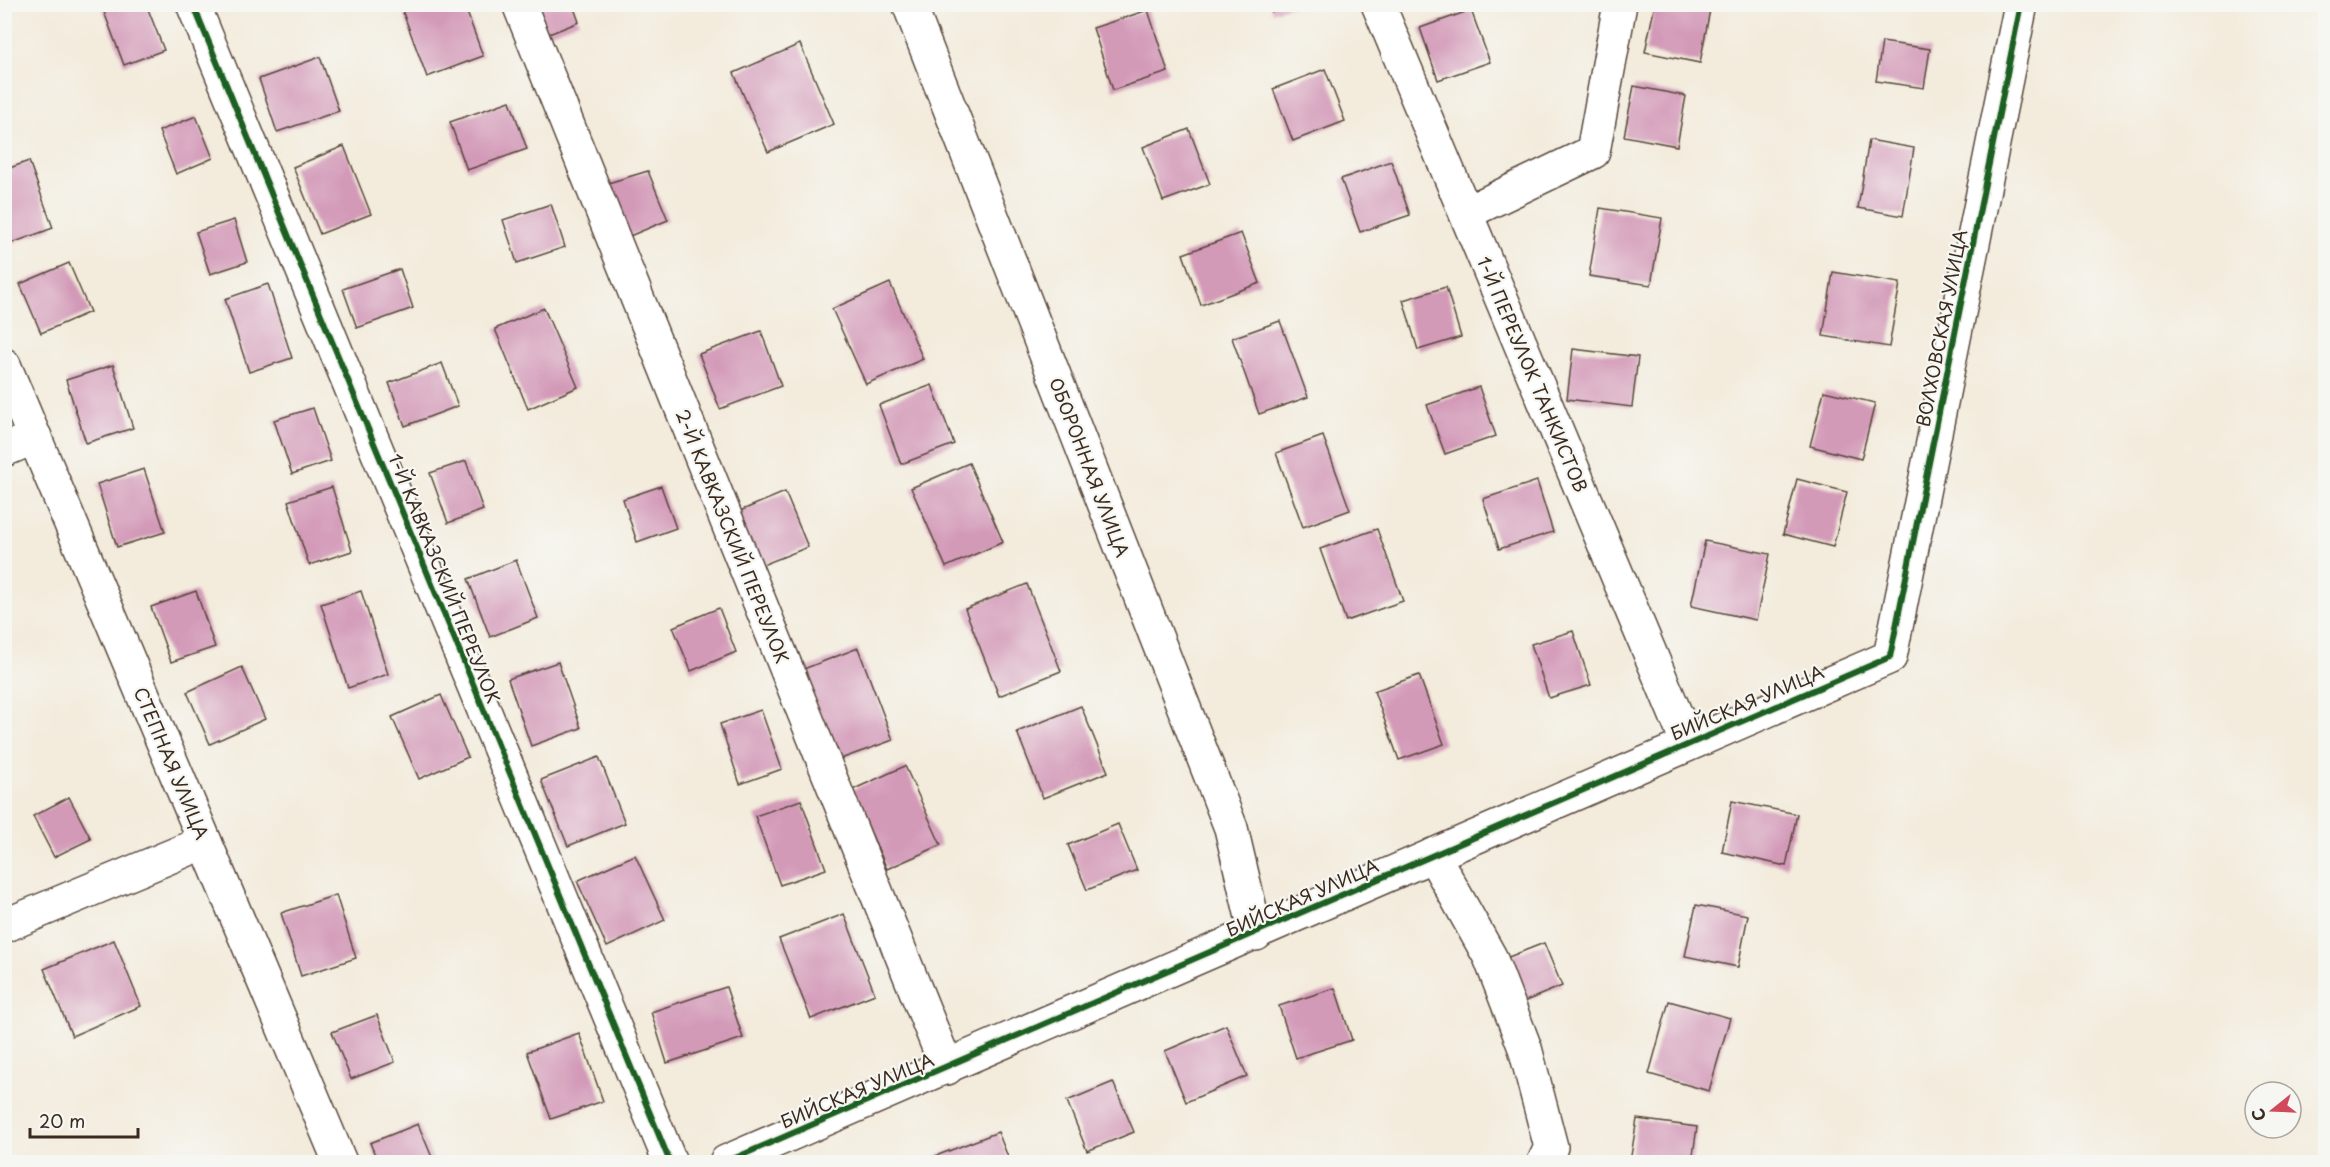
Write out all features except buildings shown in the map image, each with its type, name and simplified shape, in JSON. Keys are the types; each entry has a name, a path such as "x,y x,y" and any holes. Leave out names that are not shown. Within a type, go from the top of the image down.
{"street":[{"name":"1-Й КАВКАЗСКИЙ ПЕРЕУЛОК","path":"193,4 670,1162"},
{"name":"2-Й КАВКАЗСКИЙ ПЕРЕУЛОК","path":"519,4 946,1068"},
{"name":"ОБОРОННАЯ УЛИЦА","path":"909,4 1231,828 1256,934"},
{"name":"1-Й ПЕРЕУЛОК ТАНКИСТОВ","path":"1378,4 1688,744"},
{"path":"1466,213 1593,152 1620,4"},
{"name":"ВОЛХОВСКАЯ УЛИЦА","path":"1890,657 2021,4"},
{"name":"СТЕПНАЯ УЛИЦА","path":"4,364 340,1162"},
{"path":"4,450 35,437"},
{"name":"БИЙСКАЯ УЛИЦА","path":"726,1162 1890,657"},
{"path":"4,926 205,842"},
{"path":"1433,855 1490,957 1525,1048 1551,1147 1544,1162"}],"cycle path":[{"path":"193,4 670,1162"},
{"path":"726,1162 1890,657 2021,4"}]}
